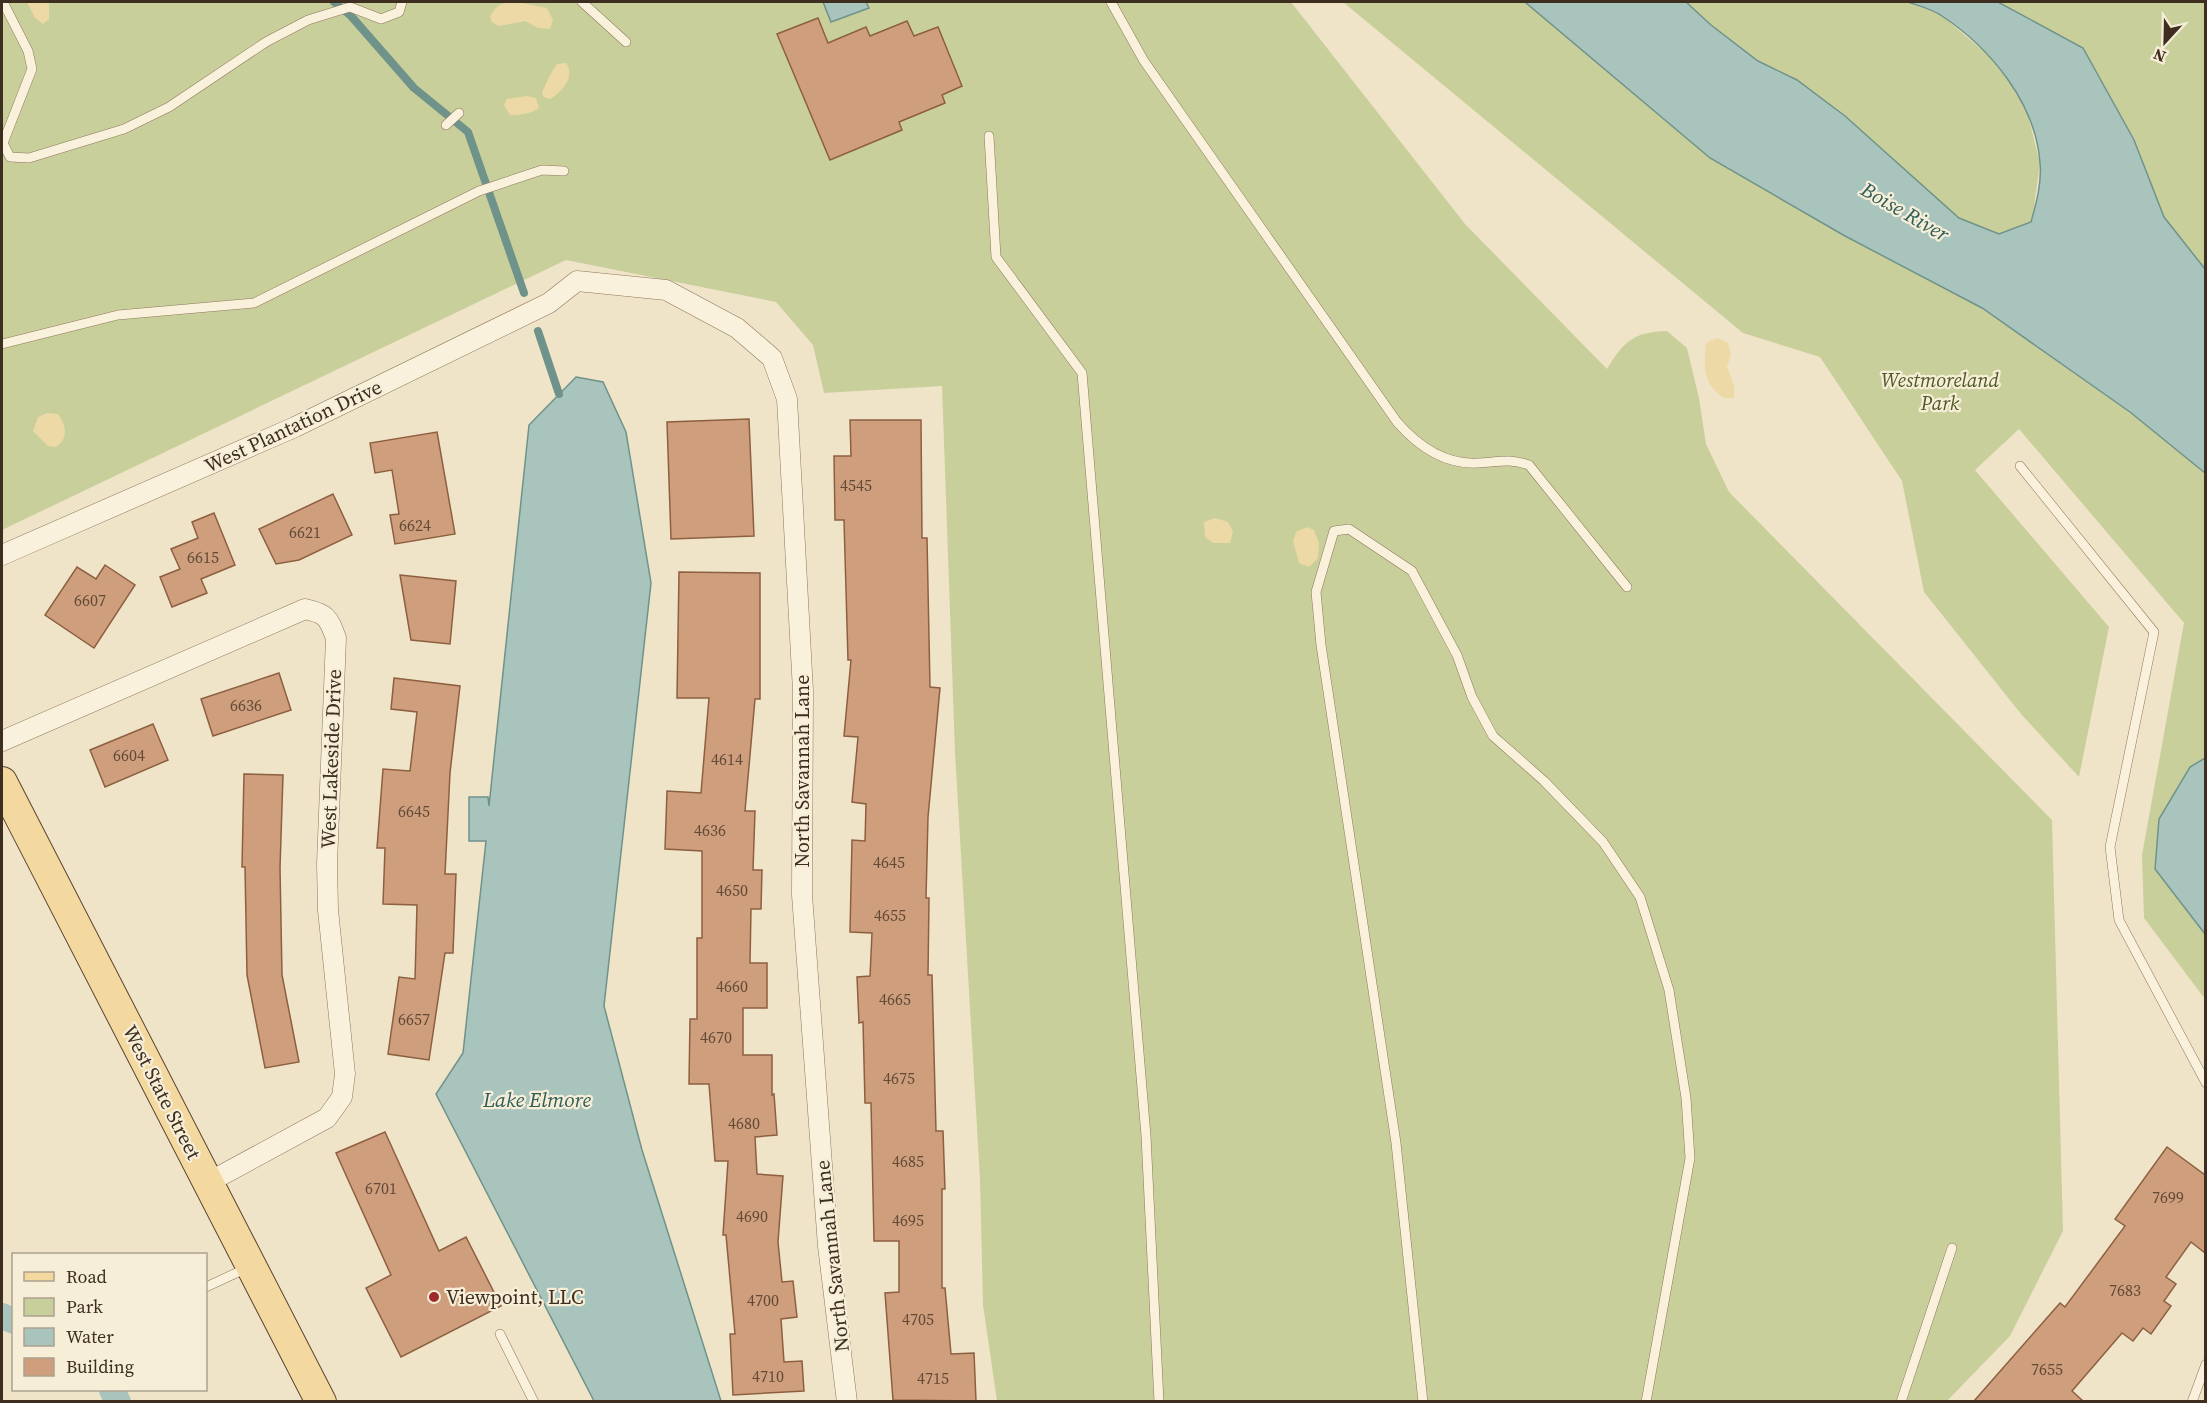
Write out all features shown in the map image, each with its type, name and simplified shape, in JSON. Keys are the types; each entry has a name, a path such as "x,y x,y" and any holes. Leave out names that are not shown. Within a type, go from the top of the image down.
{"main road":[{"name":"West State Street","path":"2,782 320,1401"}],"street":[{"name":"West Plantation Drive","path":"2,555 295,427 549,303 577,281"},
{"name":"North Savannah Lane","path":"577,281 666,290 737,328 772,357 787,399 803,691 802,896 828,1246 847,1401"},
{"name":"West Lakeside Drive","path":"2,741 305,609 319,612 328,618 336,638 327,864 328,910 345,1074 342,1097 327,1118 209,1182"}],"lane":[{"path":"3,2 28,51 32,69 3,143 10,157 29,158 124,129 170,107 266,42 308,20 350,7 381,19 399,12 402,2"},
{"path":"582,2 626,42"},
{"path":"1111,2 1151,70 1397,422 1418,445 1443,457 1476,464 1512,459 1529,465 1628,587"},
{"path":"446,125 459,113"},
{"path":"989,136 996,258 1038,310 1082,373 1146,1136 1159,1401"},
{"path":"2,344 118,315 254,303 479,191 542,170 564,171"},
{"path":"2020,466 2154,632 2110,847 2119,920 2205,1083"},
{"path":"1423,1401 1395,1143 1316,592 1334,531 1349,529 1412,572 1457,655 1472,697 1492,736 1544,781 1603,842 1641,897 1669,990 1686,1098 1690,1158 1647,1401"},
{"path":"1902,1401 1952,1248"},
{"path":"207,1287 252,1266"},
{"path":"500,1334 534,1401"},
{"path":"2192,1401 2205,1364"}],"green space":[{"path":"2,2 1291,2 1465,224 1607,369 1625,345 1646,333 1667,331 1687,348 1699,398 1706,444 1729,492 2052,820 2063,1231 2010,1336 1947,1401 997,1401 983,1305 980,1179 955,753 942,386 824,393 813,345 776,302 566,260 2,530"},
{"name":"Westmoreland Park","path":"1343,2 1525,2 1581,49 1844,236 1978,306 2130,412 2205,473 2205,999 2144,918 2142,855 2184,623 2019,429 1975,470 2109,627 2079,777 2021,714 1924,592 1902,481 1820,357 1743,333"},
{"path":"1686,2 1908,2 1941,15 1994,60 2026,107 2040,163 2032,222 1999,234 1959,218 1797,80 1758,61 1711,25"},
{"path":"1998,2 2205,2 2205,269 2164,217 2134,140 2083,48"}],"sand":[{"path":"27,2 49,2 49,19 43,24 35,18"},
{"path":"517,2 547,8 553,20 550,29 538,28 525,21 499,26 492,22 490,17 498,7 504,3"},
{"path":"566,63 569,73 566,83 550,99 544,97 542,93 555,67 557,64"},
{"path":"527,96 536,98 539,108 525,114 510,115 504,105 507,99"},
{"path":"1717,338 1728,343 1731,355 1727,367 1734,385 1734,398 1724,398 1717,392 1708,381 1706,374 1706,343"},
{"path":"47,413 58,414 63,423 65,432 63,440 56,447 48,446 33,431 38,417"},
{"path":"1215,518 1228,522 1233,532 1230,543 1213,543 1205,537 1204,522"},
{"path":"1307,527 1314,530 1319,543 1318,558 1309,567 1299,563 1293,541 1296,532"}],"water":[{"path":"823,2 866,2 869,8 831,22"},
{"name":"Boise River","path":"1525,2 1686,2 1711,25 1758,61 1797,80 1845,116 1959,218 1999,234 2031,222 2033,215 2038,193 2040,163 2037,141 2030,119 2008,79 1977,44 1938,14 1908,2 1998,2 2083,48 2134,140 2164,217 2205,269 2205,473 2130,412 1982,308 1845,236 1710,158"},
{"name":"Lake Elmore","path":"576,377 603,382 626,432 651,583 604,1006 642,1150 721,1401 594,1401 436,1094 463,1053 486,841 469,841 469,797 488,797 489,806 529,425"},
{"path":"2205,758 2205,934 2155,869 2159,819 2190,767"}],"building":[{"path":"818,18 828,43 866,27 870,36 907,21 914,36 938,27 962,86 942,95 945,103 899,122 902,130 830,160 777,34"},
{"path":"749,419 754,536 671,539 667,422"},
{"path":"850,420 921,420 922,538 927,538 930,687 940,688 928,817 926,898 929,898 928,975 932,975 936,1131 943,1131 945,1189 942,1189 942,1288 945,1288 951,1354 974,1353 976,1401 893,1400 885,1293 899,1292 899,1241 874,1241 871,1103 865,1103 863,1022 859,1023 857,977 870,976 872,933 850,932 852,840 865,841 866,804 852,802 858,737 844,736 851,660 848,660 844,520 835,520 834,456 851,456"},
{"path":"437,432 455,534 395,544 390,515 399,514 392,470 375,473 370,443"},
{"path":"333,494 352,535 299,560 276,564 259,529"},
{"path":"214,513 235,565 201,579 207,593 172,607 160,577 180,569 171,549 198,538 192,522"},
{"path":"105,565 135,585 94,648 45,615 77,567 96,579"},
{"path":"679,572 760,573 760,699 755,699 745,811 755,811 753,870 762,870 761,909 751,909 750,963 767,963 767,1008 743,1008 743,1055 772,1055 772,1095 774,1094 777,1135 755,1137 757,1174 783,1176 778,1242 782,1282 793,1281 797,1317 781,1319 784,1362 802,1361 804,1391 733,1395 730,1334 735,1334 726,1235 723,1235 728,1161 715,1161 709,1084 689,1084 690,1019 697,1019 697,938 702,938 702,851 665,849 667,791 701,793 709,698 677,698"},
{"path":"400,575 456,581 450,644 411,640"},
{"path":"279,673 291,710 213,736 201,699"},
{"path":"394,678 460,686 450,773 445,874 456,874 453,953 445,953 429,1060 388,1054 399,977 415,979 417,905 383,904 385,848 377,848 383,769 410,771 417,712 391,709"},
{"path":"153,724 168,760 105,787 90,750"},
{"path":"244,774 283,775 280,868 282,975 299,1062 265,1068 247,975 245,867 242,867"},
{"path":"385,1132 439,1251 466,1237 501,1306 401,1357 366,1288 391,1275 336,1153"},
{"path":"2167,1147 2205,1175 2205,1253 2191,1242 2166,1277 2176,1284 2164,1301 2171,1306 2151,1334 2143,1328 2133,1341 2122,1333 2072,1391 2083,1401 1974,1401 2060,1303 2065,1307 2125,1226 2115,1219"}],"waterway":[{"path":"334,2 351,16 414,88 468,132 524,293"},
{"path":"538,331 559,394"},
{"path":"2,1316 12,1320"},
{"path":"112,1391 118,1402"}],"place":[{"name":"Viewpoint, LLC","path":"434,1297"}]}
